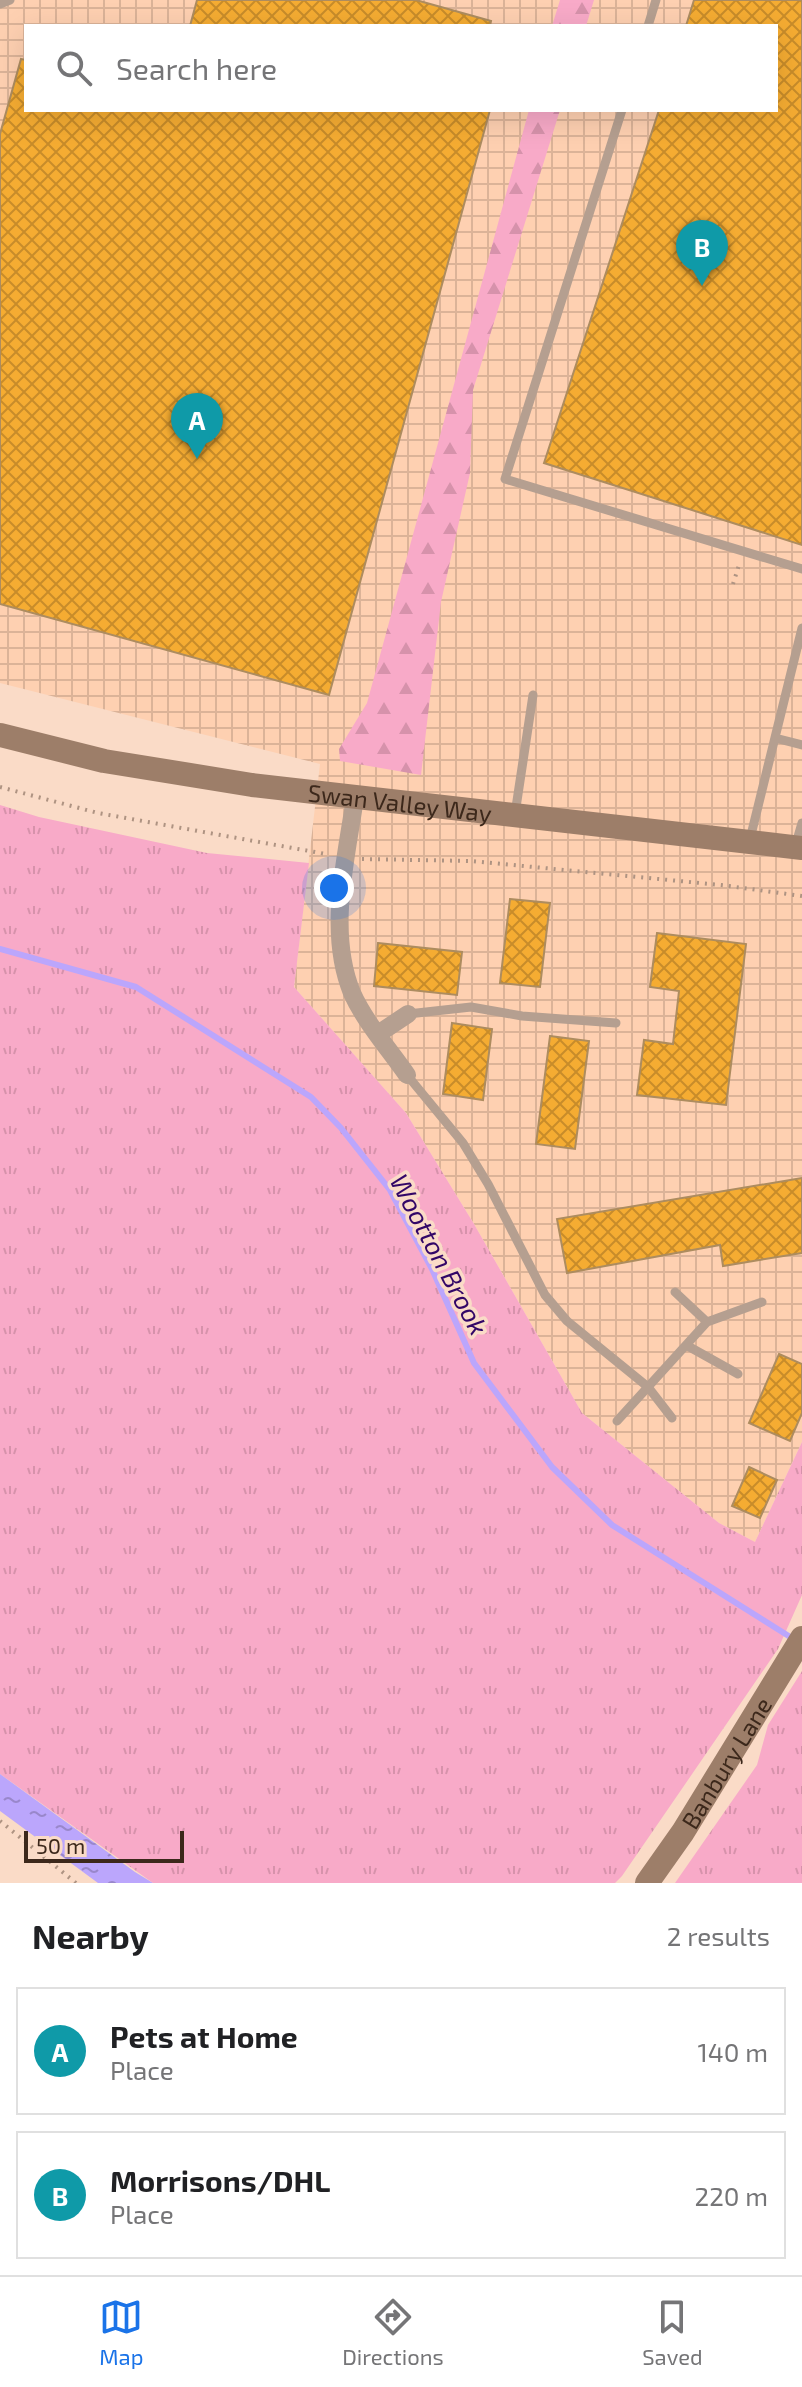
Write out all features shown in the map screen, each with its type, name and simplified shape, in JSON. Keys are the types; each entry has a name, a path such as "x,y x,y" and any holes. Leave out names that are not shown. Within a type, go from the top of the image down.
{"street":[{"name":"Swan Valley Way","path":"0,735 104,761 252,785 798,848"},
{"path":"355,798 339,897 344,965 353,994 407,1075"},
{"path":"378,1034 408,1014"},
{"name":"Banbury Lane","path":"647,1883 683,1832 797,1646"}],"lane":[{"path":"0,4 10,0"},
{"path":"649,24 656,0"},
{"path":"621,112 505,479 802,569"},
{"path":"749,843 802,628"},
{"path":"515,817 533,695"},
{"path":"775,738 802,745"},
{"path":"798,848 802,823"},
{"path":"408,1014 471,1007 522,1016 616,1023"},
{"path":"407,1075 463,1143 488,1184 545,1295 567,1321 648,1387 672,1418"},
{"path":"675,1292 707,1322"},
{"path":"617,1421 707,1322 762,1302"},
{"path":"686,1345 738,1374"}],"path":[{"path":"0,787 125,819 346,858 471,861 721,885 802,896"},
{"path":"0,1821 76,1883"}],"shaded area":[{"path":"0,0 802,0 802,1442 755,1542 719,1523 582,1413 474,1224 406,1113 294,987 320,764 0,683"}],"green space":[{"path":"560,0 594,0 587,24 553,24"},
{"path":"528,112 559,112 473,390 470,473 441,602 421,775 340,761 339,749 367,703"},
{"path":"0,805 39,817 207,853 309,863 294,987 406,1113 474,1224 582,1413 719,1523 755,1542 802,1442 802,1595 778,1649 615,1883 153,1883 0,1774"},
{"path":"802,1671 802,1883 675,1883 757,1765 768,1725"}],"water":[{"path":"0,1774 153,1883 98,1883 0,1811"}],"building":[{"path":"197,0 416,0 491,21 490,24 191,24"},
{"path":"694,0 802,0 802,545 544,463 658,112 778,112 778,24 687,24"},
{"path":"21,59 24,60 24,112 489,112 329,695 0,604 0,134"},
{"path":"510,899 550,903 540,987 500,983"},
{"path":"657,933 746,944 726,1105 637,1095 644,1040 673,1044 679,991 650,987"},
{"path":"378,943 462,952 457,995 374,986"},
{"path":"452,1023 492,1029 483,1100 443,1094"},
{"path":"550,1036 589,1041 575,1149 536,1144"},
{"path":"802,1178 802,1253 723,1266 720,1245 567,1273 557,1219"},
{"path":"779,1354 802,1364 802,1413 790,1441 749,1423"},
{"path":"749,1467 777,1480 760,1518 732,1506"}],"waterway":[{"name":"Wootton Brook","path":"0,949 136,987 311,1097 341,1128 390,1190 432,1269 474,1363 552,1467 612,1525 795,1640"}],"place":[{"name":"Morrisons/DHL","path":"702,286"},
{"name":"Pets at Home","path":"197,459"}]}
